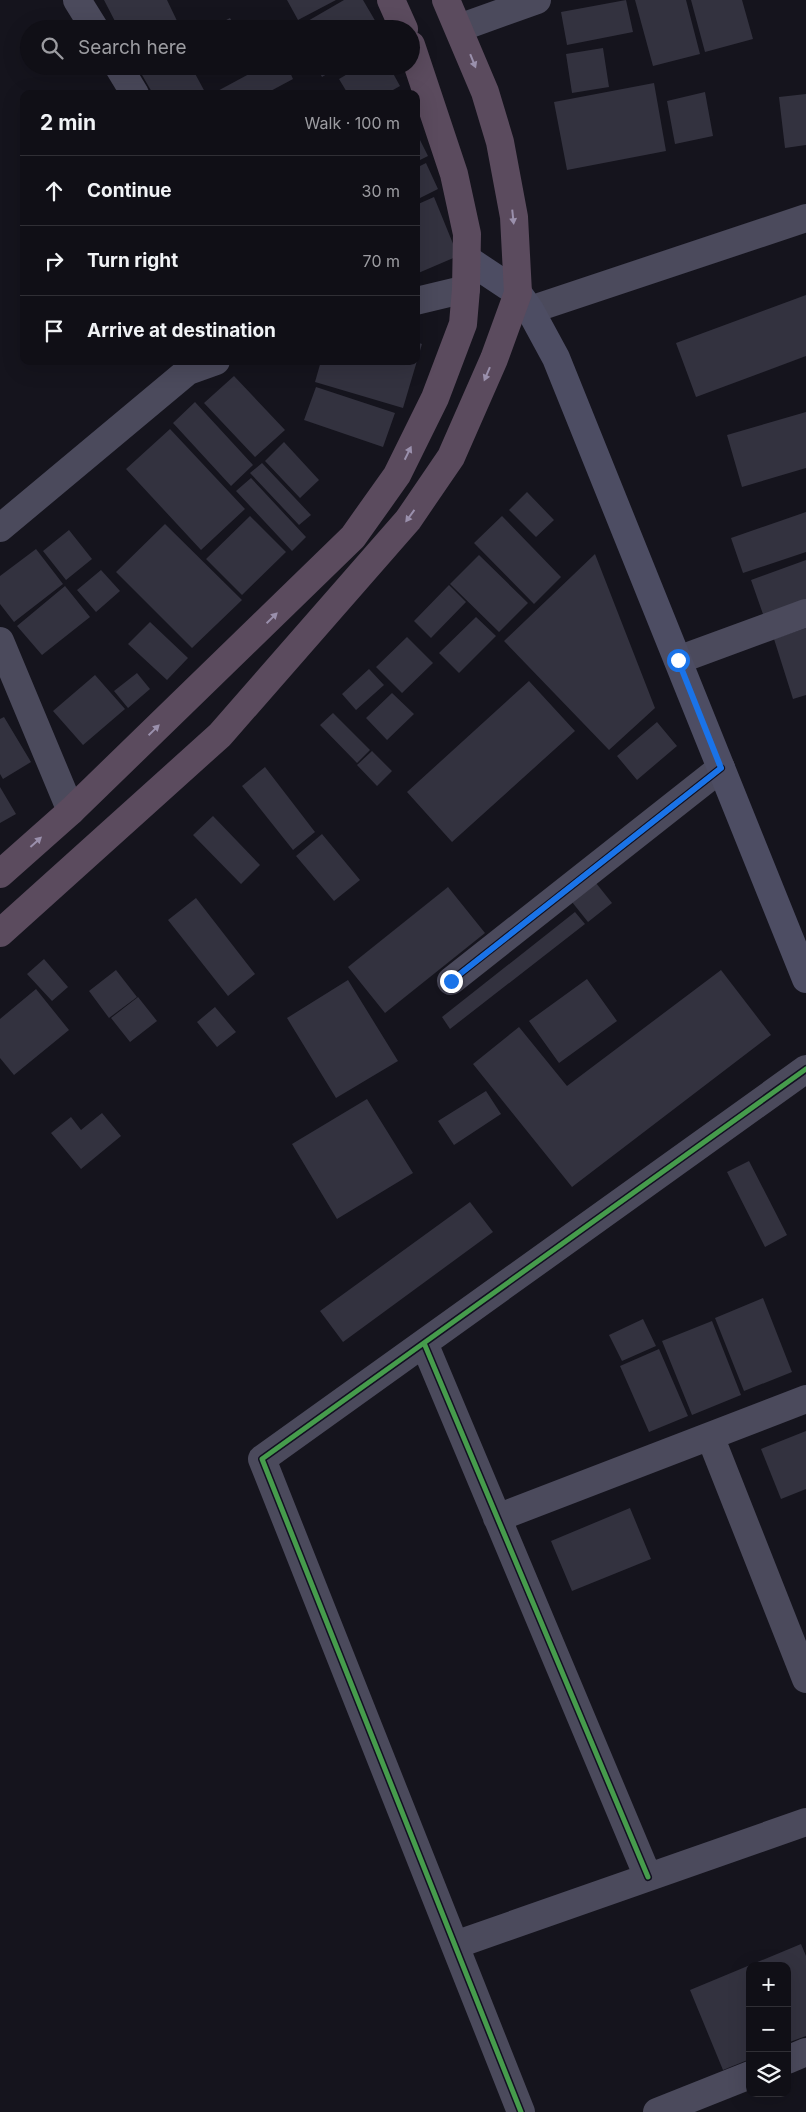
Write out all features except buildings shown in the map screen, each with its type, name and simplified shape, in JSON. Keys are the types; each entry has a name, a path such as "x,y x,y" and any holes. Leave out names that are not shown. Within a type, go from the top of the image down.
{"highway":[{"path":"391,0 400,20"},
{"path":"0,933 220,735 408,520 452,457 494,359 524,302 507,171 485,92 446,0"},
{"path":"0,874 71,811 353,537 397,475 435,398 463,324 466,289 467,234 454,174 420,72"}],"main road":[{"path":"467,259 524,302 556,358 806,979"}],"street":[{"path":"77,0 89,20"},
{"path":"459,28 537,0"},
{"path":"123,75 133,90"},
{"path":"524,302 806,218"},
{"path":"420,300 466,289"},
{"path":"0,528 188,371 205,365"},
{"path":"678,660 806,613"},
{"path":"0,641 71,811"},
{"path":"451,981 721,768"},
{"path":"521,2112 262,1459 806,1069"},
{"path":"424,1343 648,1877"},
{"path":"497,1518 806,1399"},
{"path":"710,1436 806,1679"},
{"path":"454,1945 806,1822"},
{"path":"791,2058 806,2052"},
{"path":"656,2112 746,2077"}],"cycle path":[{"path":"451,981 721,768"},
{"path":"521,2112 262,1459 806,1069"},
{"path":"424,1343 648,1877"}],"route":[{"path":"451,981 721,768 678,660"}]}
